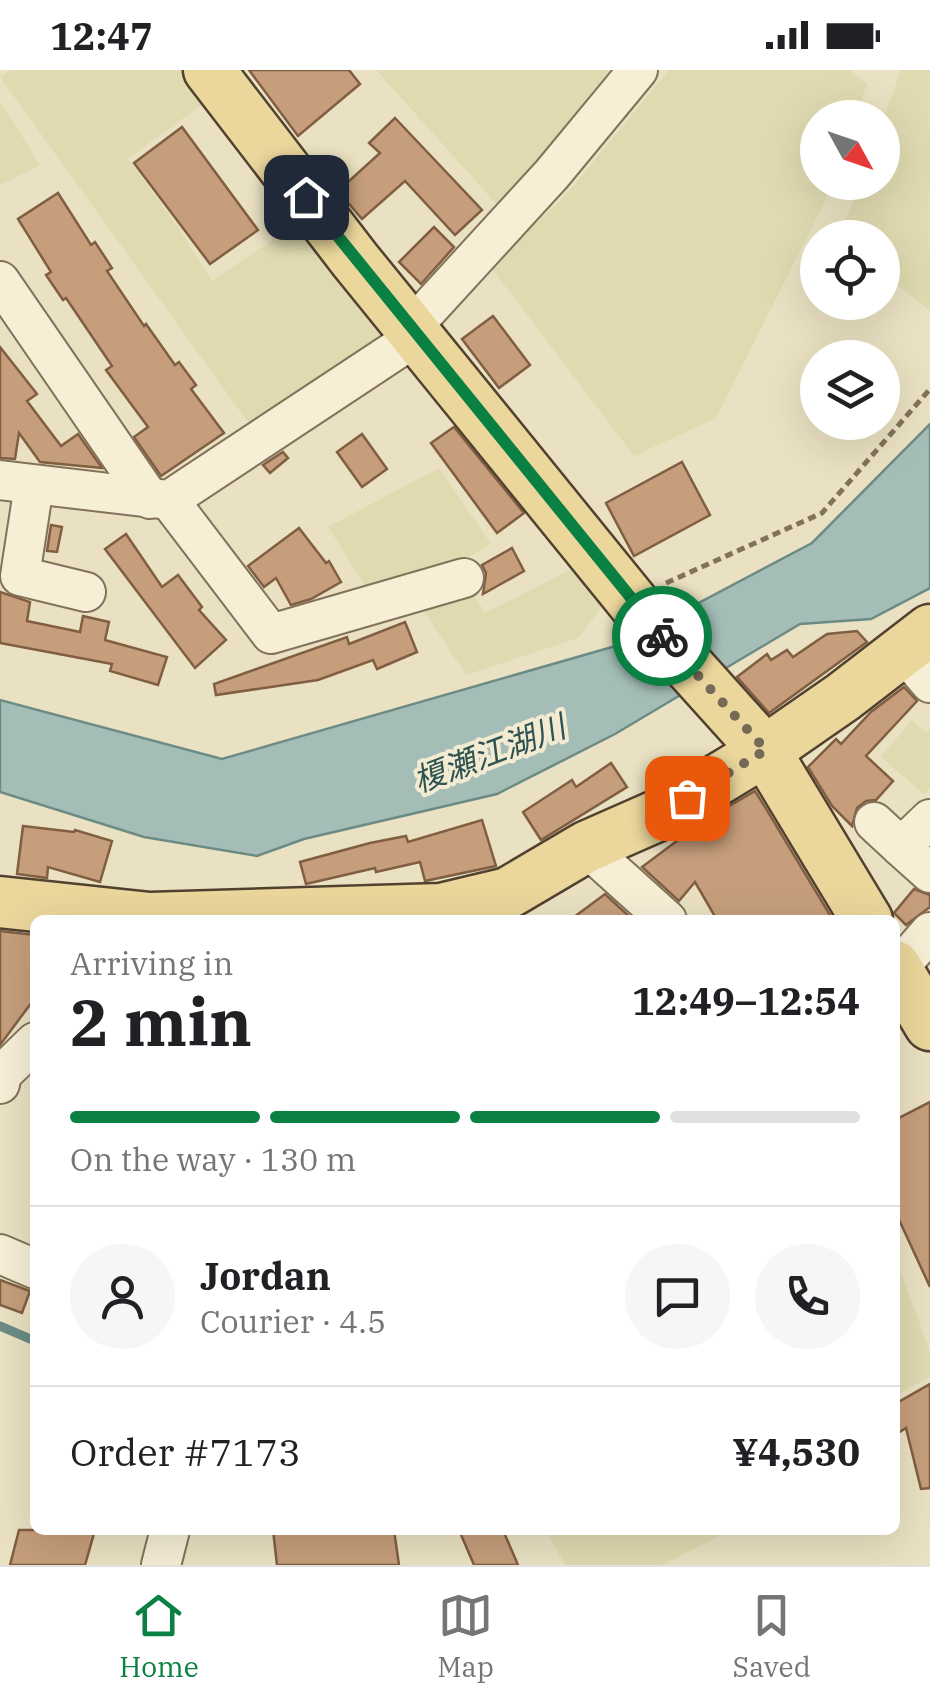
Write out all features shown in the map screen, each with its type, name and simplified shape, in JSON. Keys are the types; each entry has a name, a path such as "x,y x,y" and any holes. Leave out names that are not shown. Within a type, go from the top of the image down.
{"main road":[{"path":"209,70 414,332 640,610 766,750 864,915"},
{"path":"266,915 441,909 508,893 586,848 661,814 921,654"},
{"path":"0,902 114,915"},
{"path":"900,976 930,1025"}],"street":[{"path":"86,592 20,576 17,483 160,500 414,332 638,70"},
{"path":"0,281 160,500 271,634 464,578"},
{"path":"930,818 887,835 930,874"},
{"path":"586,848 662,915"},
{"path":"900,965 930,932"},
{"path":"0,1084 2,1074 30,1047"},
{"path":"0,1254 30,1267"},
{"path":"161,1565 169,1535"}],"path":[{"path":"640,610 731,552 822,513 930,389"}],"shaded area":[{"path":"10,70 196,70 215,95 128,159 212,281 309,215 405,333 257,435 0,77"},
{"path":"376,70 628,70 500,208"},
{"path":"669,70 850,70 867,84 861,100 800,100 800,200 825,200 815,220 800,220 800,251 716,418 634,456 490,266 564,197"},
{"path":"901,70 930,70 930,311 900,287 900,220 846,220 853,200 900,200 900,100 890,100"},
{"path":"0,101 40,165 0,185"},
{"path":"439,468 491,544 427,581 368,590 328,527"},
{"path":"582,564 607,600 578,638 466,675 419,604 468,585 485,613"},
{"path":"912,720 926,733 930,729 930,787 924,794 881,757"},
{"path":"900,1270 930,1352 930,1377 900,1393"},
{"path":"549,1535 721,1535 662,1565 565,1565"}],"water":[{"name":"榎瀬江湖川","path":"930,424 930,588 871,619 800,624 615,734 497,794 304,839 257,856 144,837 0,792 0,700 222,759 619,645 812,543"}],"building":[{"path":"249,70 349,70 360,84 298,136"},
{"path":"395,118 482,210 455,235 405,181 362,219 338,191 380,153 369,143"},
{"path":"182,127 258,230 210,264 134,163"},
{"path":"58,193 91,245 95,242 112,268 107,271 144,326 175,365 179,362 196,385 191,389 224,433 161,476 134,437 148,427 106,370 112,366 46,275 51,272 18,219"},
{"path":"434,227 454,247 421,284 399,262"},
{"path":"493,316 530,365 499,388 462,339"},
{"path":"0,347 37,394 27,401 61,446 78,434 102,468 40,462 19,433 15,459 0,458"},
{"path":"454,427 524,513 497,533 431,443"},
{"path":"362,434 387,469 362,487 337,452"},
{"path":"283,452 288,458 270,473 263,465"},
{"path":"682,462 710,515 634,556 606,503"},
{"path":"51,525 62,527 57,552 47,551"},
{"path":"299,528 326,563 329,561 341,582 291,605 276,578 264,587 248,566"},
{"path":"126,534 162,587 178,575 202,607 199,610 226,640 195,668 105,549"},
{"path":"512,548 524,571 483,594 486,573 482,565"},
{"path":"0,592 30,602 27,621 80,632 83,616 109,622 105,640 167,657 158,685 110,671 112,664 0,643"},
{"path":"405,622 417,652 377,669 373,660 318,680 216,695 214,684 347,637 349,644"},
{"path":"857,631 867,642 769,713 737,677 767,654 771,660 787,650 793,657 827,634"},
{"path":"904,687 917,701 866,756 893,781 876,800 857,808 852,826 832,806 808,767 836,739 841,744 871,712"},
{"path":"611,763 627,787 541,840 523,812 572,780 576,787"},
{"path":"755,791 830,915 714,915 695,882 679,901 642,867 702,822"},
{"path":"482,820 496,866 425,881 420,862 306,884 300,862 406,836 408,842"},
{"path":"23,826 75,830 112,841 100,882 48,867 47,878 17,874"},
{"path":"914,889 930,895 930,907 906,925 894,913"},
{"path":"605,894 628,915 577,915"},
{"path":"0,931 30,934 30,1005 0,1045"},
{"path":"930,1102 930,1287 900,1222 900,1117"},
{"path":"0,1280 30,1291 22,1313 0,1305"},
{"path":"930,1384 930,1488 921,1489 906,1428 900,1432 900,1401"},
{"path":"19,1530 30,1530 30,1535 94,1535 85,1565 10,1565"},
{"path":"274,1535 395,1535 399,1565 277,1565"},
{"path":"461,1535 505,1535 518,1565 474,1565"}],"waterway":[{"path":"0,1326 30,1339"}],"way so far":[{"path":"662,636 766,750 687,798"}],"route":[{"path":"306,197 662,636"}]}
